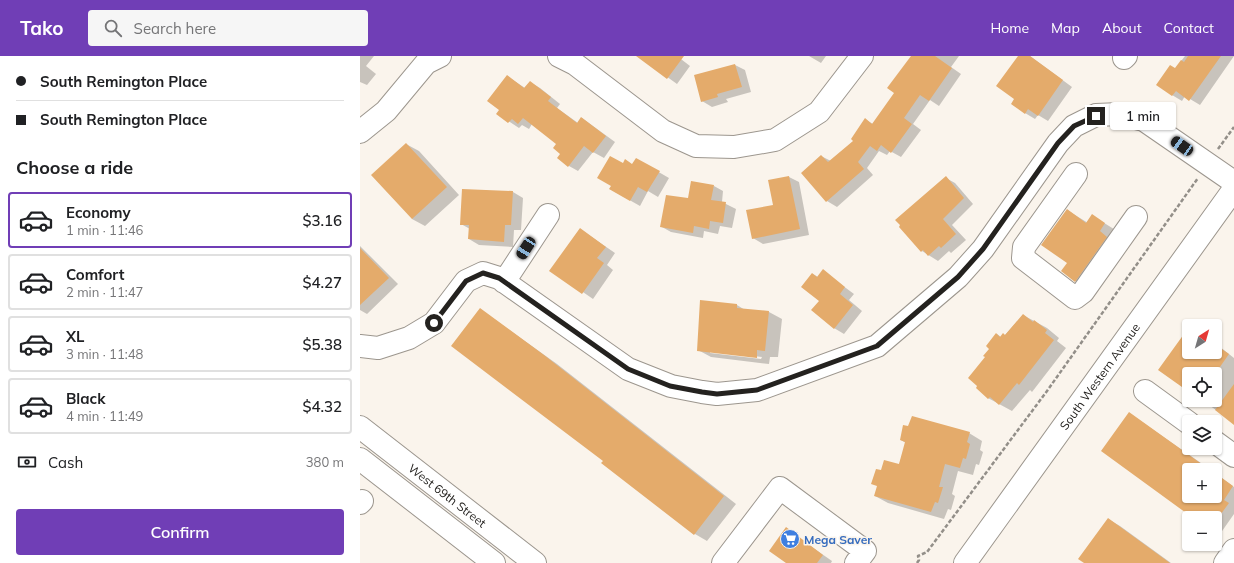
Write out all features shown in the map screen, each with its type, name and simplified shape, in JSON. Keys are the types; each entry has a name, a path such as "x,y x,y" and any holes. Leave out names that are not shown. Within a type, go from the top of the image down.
{"street":[{"path":"360,132 386,111 426,63 440,56"},
{"path":"559,56 575,64 663,132 696,146 734,147 775,140 819,112 862,56"},
{"path":"360,346 378,348 416,334 434,323 466,281 483,273 499,278 628,369 670,386 702,392 717,394 757,390 877,346 958,277 983,249 1058,143 1074,126 1096,116 1120,114 1144,120 1234,182"},
{"path":"1076,174 1024,247 1023,258 1075,298 1083,292 1136,217"},
{"name":"South Western Avenue","path":"965,563 1234,189"},
{"path":"504,282 548,215"},
{"path":"1145,391 1182,418"},
{"name":"West 69th Street","path":"363,437 535,563"},
{"path":"1222,447 1234,456"},
{"name":"West 69th Street","path":"360,459 494,563"},
{"path":"726,562 780,488 865,551 856,563"},
{"path":"1225,563 1234,550"}],"path":[{"path":"917,563 919,560 918,556 927,552 1047,391 1234,127"}],"building":[{"path":"636,56 684,56 667,79"},
{"path":"911,56 935,56 952,68 929,101 920,95 904,118 912,124 891,153 881,145 877,151 870,146 858,162 864,169 826,202 801,173 821,155 828,162 853,141 851,139 865,118 872,124 894,93 887,88"},
{"path":"1018,56 1030,56 1063,80 1038,116 1028,109 1025,114 1011,104 1014,99 996,86"},
{"path":"1188,56 1221,56 1189,101 1176,91 1172,96 1156,85 1170,65 1175,68 1181,60 1184,62"},
{"path":"735,64 742,87 717,94 718,97 701,102 694,75"},
{"path":"507,75 524,88 530,81 551,97 548,101 577,123 581,117 606,136 593,153 584,146 568,167 557,158 560,154 553,148 556,144 523,118 518,124 512,119 508,123 496,114 499,110 487,101"},
{"path":"406,143 447,187 412,219 371,175"},
{"path":"610,156 623,163 625,159 632,164 636,158 660,171 647,192 638,187 630,201 609,189 611,186 597,178"},
{"path":"789,176 800,229 752,239 746,210 773,205 768,180"},
{"path":"946,176 964,198 943,219 956,234 941,248 939,246 928,256 923,250 921,252 899,227 900,225 895,220"},
{"path":"691,181 714,185 711,200 726,202 723,223 710,221 709,229 694,226 693,233 660,227 666,195 688,198"},
{"path":"462,189 513,191 511,225 505,225 504,242 468,239 469,225 460,225"},
{"path":"1067,209 1086,223 1092,214 1105,223 1100,231 1107,237 1075,282 1061,271 1067,263 1041,245"},
{"path":"580,228 606,247 597,258 604,263 582,294 549,271"},
{"path":"360,248 389,278 360,305"},
{"path":"823,269 845,287 840,294 853,305 834,329 811,310 819,301 801,287 812,273 817,277"},
{"path":"700,300 737,304 737,308 769,311 765,351 757,350 757,358 697,351"},
{"path":"480,308 544,355 724,496 694,535 601,463 603,461 451,346"},
{"path":"1023,314 1047,330 1045,333 1054,340 1019,385 1017,383 999,405 990,397 988,399 968,378 985,357 983,356 989,349 986,346 996,333 1000,337 1003,333 1005,335"},
{"path":"1182,337 1182,359 1222,359 1222,349 1229,354 1220,367 1182,367 1182,387 1158,370"},
{"path":"1234,384 1234,425 1215,410 1217,407 1222,407 1222,400"},
{"path":"1129,412 1182,450 1182,455 1189,455 1200,463 1182,463 1182,503 1222,503 1222,478 1233,486 1224,500 1229,503 1222,513 1222,511 1183,511 1101,451"},
{"path":"912,416 970,432 967,442 970,444 966,459 963,458 960,468 945,464 939,487 943,487 938,503 935,502 931,512 874,496 877,486 871,484 876,469 881,470 884,460 899,464 905,442 900,440 903,425 908,426"},
{"path":"1108,518 1170,563 1084,563 1078,559"},
{"name":"Mega Saver","path":"786,527 823,555 817,563 786,563 769,551"}],"place":[{"name":"Mega Saver","path":"790,539"}],"route":[{"path":"434,323 466,281 483,273 499,278 628,369 670,386 702,392 717,394 757,390 877,346 958,277 983,249 1058,143 1074,126 1096,116"}]}
